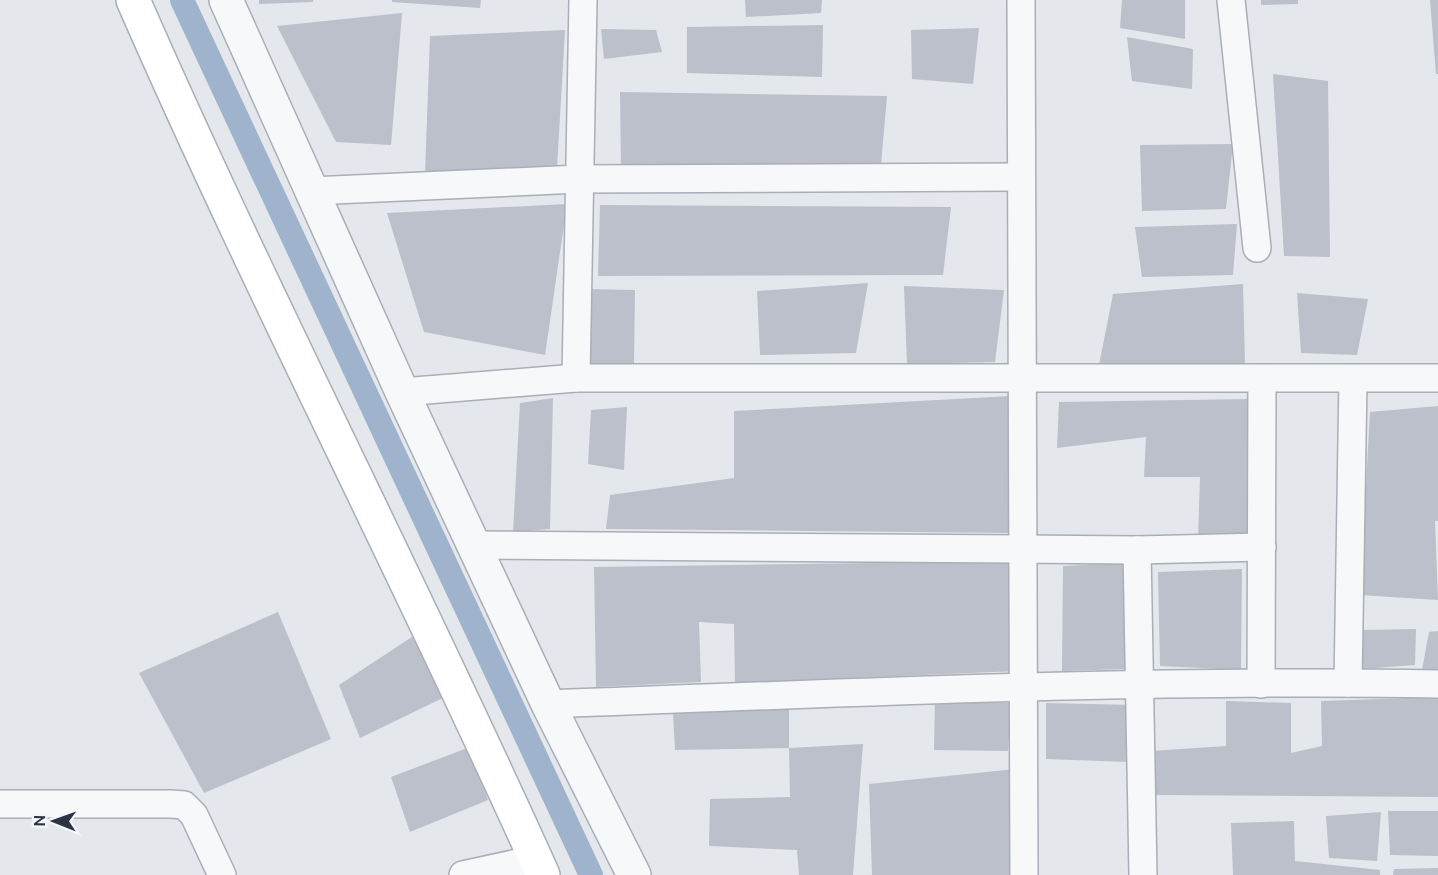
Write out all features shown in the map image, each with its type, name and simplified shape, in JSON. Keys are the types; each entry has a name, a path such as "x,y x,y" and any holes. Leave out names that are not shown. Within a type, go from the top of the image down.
{"main road":[{"path":"133,0 192,136 308,375 539,867"}],"street":[{"path":"226,0 402,392 548,704 634,875"},
{"path":"576,378 582,0"},
{"path":"1021,0 1024,875"},
{"path":"1231,0 1257,248"},
{"path":"311,191 579,179 1021,177"},
{"path":"402,392 576,378 1438,378"},
{"path":"1261,684 1262,379"},
{"path":"1348,683 1353,379"},
{"path":"474,545 1137,550 1262,547"},
{"path":"1137,550 1143,875"},
{"path":"548,704 1024,686 1438,684"},
{"path":"0,804 184,805 194,814 222,875"},
{"path":"463,875 539,867"}],"building":[{"path":"259,0 313,0 313,2 259,4"},
{"path":"392,0 481,0 480,8 392,2"},
{"path":"745,0 822,0 821,13 746,17"},
{"path":"1122,0 1185,0 1185,39 1120,28"},
{"path":"1261,0 1298,0 1298,4 1261,5"},
{"path":"1430,0 1438,0 1438,74 1436,74"},
{"path":"402,13 391,145 336,142 277,26"},
{"path":"823,25 822,77 687,73 687,27"},
{"path":"979,28 973,84 912,79 911,30"},
{"path":"601,29 656,30 662,52 604,59"},
{"path":"565,30 557,168 425,174 430,36"},
{"path":"1127,37 1193,49 1192,89 1132,81"},
{"path":"1273,74 1328,81 1330,257 1284,256"},
{"path":"620,92 887,96 881,165 621,167"},
{"path":"1233,144 1226,209 1142,211 1140,145"},
{"path":"567,204 545,355 424,332 387,213"},
{"path":"600,205 951,207 943,275 598,276"},
{"path":"1237,224 1233,275 1142,277 1135,227"},
{"path":"868,283 856,353 760,355 757,291"},
{"path":"1243,284 1245,364 1099,365 1113,294"},
{"path":"904,286 1004,290 995,362 907,364"},
{"path":"588,289 635,290 634,363 589,367"},
{"path":"1297,293 1368,299 1357,355 1301,353"},
{"path":"1011,396 1013,533 606,529 610,495 734,478 734,411"},
{"path":"553,398 550,529 513,532 520,403"},
{"path":"1249,399 1249,534 1198,540 1200,477 1144,477 1146,437 1057,448 1059,402"},
{"path":"1438,406 1438,521 1435,521 1438,600 1360,595 1370,412"},
{"path":"627,407 624,470 588,464 591,410"},
{"path":"1016,561 1018,671 735,683 734,624 699,622 701,682 596,687 594,567"},
{"path":"1125,563 1127,669 1062,671 1063,566"},
{"path":"1242,569 1241,670 1160,666 1158,572"},
{"path":"278,612 331,739 204,793 139,673"},
{"path":"1416,629 1415,665 1362,669 1362,630"},
{"path":"421,631 451,694 360,738 339,685"},
{"path":"1438,631 1438,675 1421,675 1429,632"},
{"path":"1438,697 1438,797 1153,795 1151,751 1226,746 1226,701 1291,703 1291,753 1322,746 1321,701"},
{"path":"935,700 1011,703 1008,751 934,750"},
{"path":"1046,703 1133,705 1128,762 1046,759"},
{"path":"789,709 789,748 675,750 673,713"},
{"path":"863,744 853,875 799,875 797,850 709,846 710,799 790,797 789,748"},
{"path":"470,747 488,800 410,832 391,777"},
{"path":"1016,769 1016,875 872,875 869,784"},
{"path":"1388,811 1438,811 1438,856 1390,855"},
{"path":"1381,812 1377,861 1329,858 1326,816"},
{"path":"1294,821 1295,861 1380,870 1380,875 1233,875 1231,823"},
{"path":"1438,868 1438,875 1393,875 1394,869"}],"waterway":[{"path":"182,0 591,875"}]}
